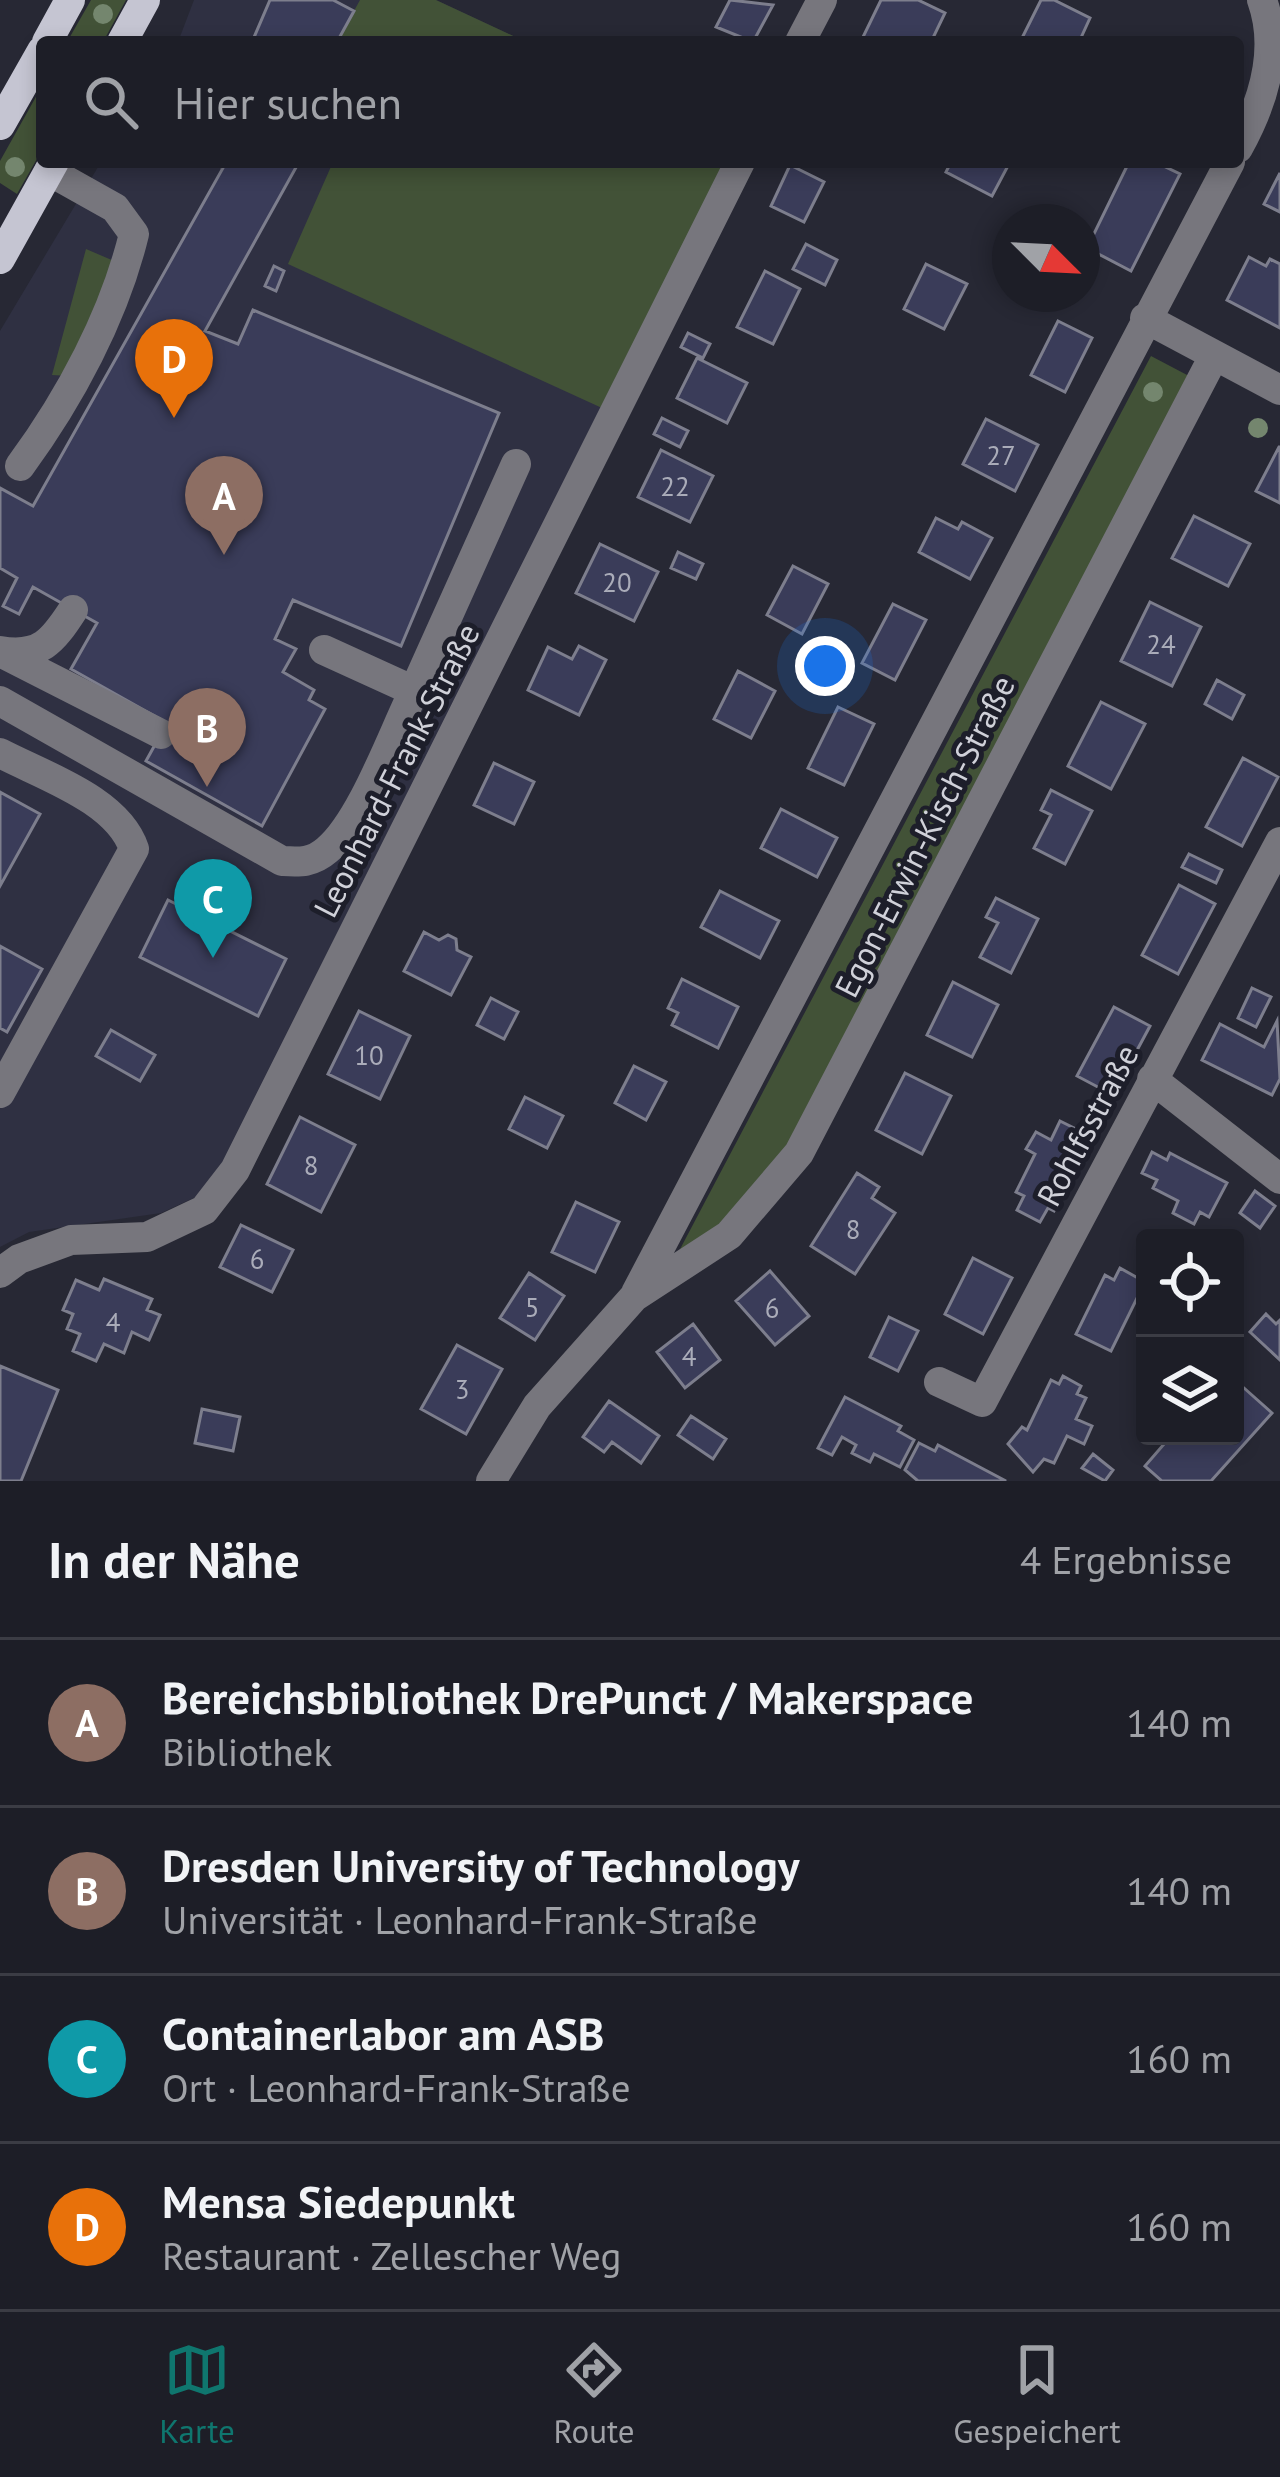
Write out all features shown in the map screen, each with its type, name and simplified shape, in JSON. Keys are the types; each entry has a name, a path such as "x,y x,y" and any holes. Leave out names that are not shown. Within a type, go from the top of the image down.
{"main road":[{"path":"50,36 70,0"},
{"path":"125,36 145,0"},
{"path":"2,115 36,60"},
{"path":"0,259 50,168"}],"street":[{"path":"803,36 822,0"},
{"path":"1244,134 1275,56 1262,0"},
{"path":"20,466 76,378 134,234 115,208 53,168"},
{"name":"Leonhard-Frank-Straße","path":"0,1273 19,1259 71,1240 146,1237 204,1210 235,1170 737,168"},
{"name":"Egon-Erwin-Kisch-Straße","path":"491,1481 537,1406 634,1297 1227,168"},
{"path":"1145,318 1280,391"},
{"name":"Egon-Erwin-Kisch-Straße","path":"634,1297 729,1235 799,1153 1214,356"},
{"path":"0,701 282,861 306,863 329,849 356,808 516,464"},
{"path":"1,652 28,654 53,643 73,610"},
{"path":"324,650 414,691"},
{"path":"1,652 161,734"},
{"path":"0,753 110,812 127,827 134,849 0,1093"},
{"name":"Rohlfsstraße","path":"939,1382 982,1402 1280,842"},
{"path":"1152,1079 1280,1179"}],"shaded area":[{"path":"194,0 436,0 513,36 180,36"},
{"path":"97,168 722,168 225,1165 200,1195 161,1213 29,1232 0,1247 0,331"}],"green space":[{"path":"91,0 126,0 106,36 70,36"},
{"path":"360,0 436,0 513,36 340,36"},
{"path":"36,97 36,161 17,194 0,183 0,161"},
{"path":"330,168 722,168 602,408 288,264"},
{"path":"86,249 114,261 70,376 52,375"},
{"path":"1151,356 1189,376 794,1139 729,1225 678,1253"}],"building":[{"path":"270,0 333,0 354,11 340,36 255,36"},
{"path":"730,0 773,5 756,36 738,36 716,27"},
{"path":"881,0 918,0 945,13 934,36 863,36"},
{"path":"1041,0 1054,0 1090,18 1082,36 1023,36"},
{"path":"223,168 296,168 205,331 238,344 253,310 499,413 401,646 293,600 275,639 296,649 283,672 314,690 309,700 325,709 262,826 146,761 167,723 71,669 97,623 33,587 19,614 3,606 17,578 0,568 0,488 33,506"},
{"path":"789,168 824,182 804,222 771,206"},
{"path":"948,168 1007,168 992,196 946,172"},
{"path":"1126,168 1168,168 1180,174 1131,271 1100,255 1100,221"},
{"path":"1280,173 1280,212 1264,204"},
{"path":"806,244 837,260 825,285 793,269"},
{"path":"1249,257 1266,266 1270,259 1280,264 1280,328 1227,300"},
{"path":"926,264 967,284 944,329 904,309"},
{"path":"274,266 284,271 276,291 265,286"},
{"path":"765,271 800,289 773,344 737,327"},
{"path":"1058,321 1092,338 1065,392 1031,375"},
{"path":"688,333 710,344 703,358 681,347"},
{"path":"697,358 747,383 727,423 677,398"},
{"path":"662,418 688,431 680,447 654,434"},
{"path":"986,419 1038,445 1015,491 963,464"},
{"path":"1280,447 1280,503 1256,491"},
{"path":"661,450 713,476 690,522 638,497"},
{"path":"1194,516 1250,544 1228,586 1172,558"},
{"path":"936,518 958,529 962,522 992,538 970,579 919,552"},
{"path":"600,544 658,572 634,621 576,593"},
{"path":"678,552 703,564 696,579 671,568"},
{"path":"793,566 828,584 802,634 767,615"},
{"path":"1150,602 1201,627 1172,686 1121,661"},
{"path":"893,604 926,620 895,680 862,663"},
{"path":"579,646 606,660 579,715 528,690 548,647 572,659"},
{"path":"738,671 775,691 751,738 714,719"},
{"path":"1217,680 1244,695 1232,719 1205,704"},
{"path":"1101,702 1145,724 1111,789 1068,766"},
{"path":"838,707 874,724 844,785 808,768"},
{"path":"1243,758 1278,777 1242,846 1206,827"},
{"path":"494,763 534,782 514,824 474,805"},
{"path":"1051,790 1092,811 1065,864 1034,848 1051,815 1041,810"},
{"path":"0,792 40,814 0,886"},
{"path":"781,809 837,838 817,877 761,848"},
{"path":"1189,854 1222,870 1216,883 1182,867"},
{"path":"1179,885 1215,904 1178,974 1142,955"},
{"path":"720,891 779,921 760,958 701,927"},
{"path":"996,898 1038,919 1011,973 980,957 998,923 986,917"},
{"path":"168,900 286,959 258,1016 140,957"},
{"path":"424,932 439,940 448,935 456,939 457,950 471,957 451,995 404,971"},
{"path":"0,946 42,969 7,1032 0,1028"},
{"path":"682,979 738,1007 718,1048 672,1025 678,1013 668,1008"},
{"path":"953,982 998,1005 972,1057 927,1035"},
{"path":"1252,988 1271,997 1256,1027 1238,1018"},
{"path":"491,998 518,1012 504,1039 477,1025"},
{"path":"1114,1007 1150,1026 1113,1095 1077,1076"},
{"path":"359,1011 410,1036 380,1099 328,1074"},
{"path":"1277,1021 1280,1079 1272,1095 1202,1060 1220,1024 1264,1047"},
{"path":"111,1030 155,1055 140,1081 96,1056"},
{"path":"634,1066 666,1082 646,1120 615,1103"},
{"path":"905,1073 951,1096 922,1154 876,1130"},
{"path":"525,1097 563,1116 547,1148 509,1129"},
{"path":"300,1117 355,1145 321,1212 267,1184"},
{"path":"1060,1121 1092,1137 1054,1211 1048,1208 1040,1222 1017,1210 1024,1196 1016,1192 1035,1154 1026,1149 1036,1132 1051,1140"},
{"path":"1152,1152 1167,1160 1170,1153 1227,1183 1209,1217 1200,1212 1194,1224 1173,1213 1178,1201 1153,1188 1157,1180 1142,1173"},
{"path":"857,1173 879,1187 872,1198 895,1213 855,1274 811,1246"},
{"path":"1255,1191 1275,1206 1260,1228 1240,1213"},
{"path":"576,1202 619,1222 595,1272 552,1252"},
{"path":"241,1225 293,1250 272,1292 220,1267"},
{"path":"973,1258 1012,1278 983,1334 945,1314"},
{"path":"1120,1268 1136,1277 1136,1300 1111,1351 1076,1334 1105,1275 1114,1280"},
{"path":"770,1271 809,1316 775,1345 736,1301"},
{"path":"529,1273 564,1296 535,1340 500,1318"},
{"path":"104,1279 152,1299 147,1310 160,1315 149,1340 132,1332 124,1353 104,1344 96,1361 73,1351 80,1334 67,1329 73,1314 63,1310 76,1280 99,1290"},
{"path":"1266,1314 1276,1324 1280,1320 1280,1360 1250,1332"},
{"path":"889,1317 918,1331 898,1371 870,1357"},
{"path":"693,1324 720,1360 685,1388 657,1352"},
{"path":"457,1345 502,1369 466,1434 421,1409"},
{"path":"0,1366 58,1390 21,1481 0,1481"},
{"path":"1063,1376 1081,1386 1077,1394 1086,1398 1076,1419 1092,1426 1084,1444 1067,1436 1054,1463 1044,1459 1033,1472 1008,1444 1022,1427 1027,1430 1051,1380 1059,1384"},
{"path":"1244,1388 1272,1413 1244,1444"},
{"path":"845,1397 901,1426 898,1431 914,1440 900,1467 874,1454 870,1462 852,1453 856,1445 842,1437 832,1455 818,1448"},
{"path":"609,1401 659,1436 641,1463 612,1442 604,1452 583,1437"},
{"path":"202,1409 240,1417 233,1451 195,1443"},
{"path":"691,1416 726,1439 713,1459 678,1435"},
{"path":"919,1443 935,1451 938,1445 1006,1481 918,1481 905,1470"},
{"path":"1163,1445 1243,1445 1211,1481 1162,1481 1145,1466"},
{"path":"1093,1454 1113,1470 1105,1481 1082,1468"}],"place":[{"name":"Mensa Siedepunkt","path":"174,418"},
{"name":"Bereichsbibliothek DrePunct / Makerspace","path":"224,555"},
{"name":"Dresden University of Technology","path":"207,787"},
{"name":"Containerlabor am ASB","path":"213,958"}]}
